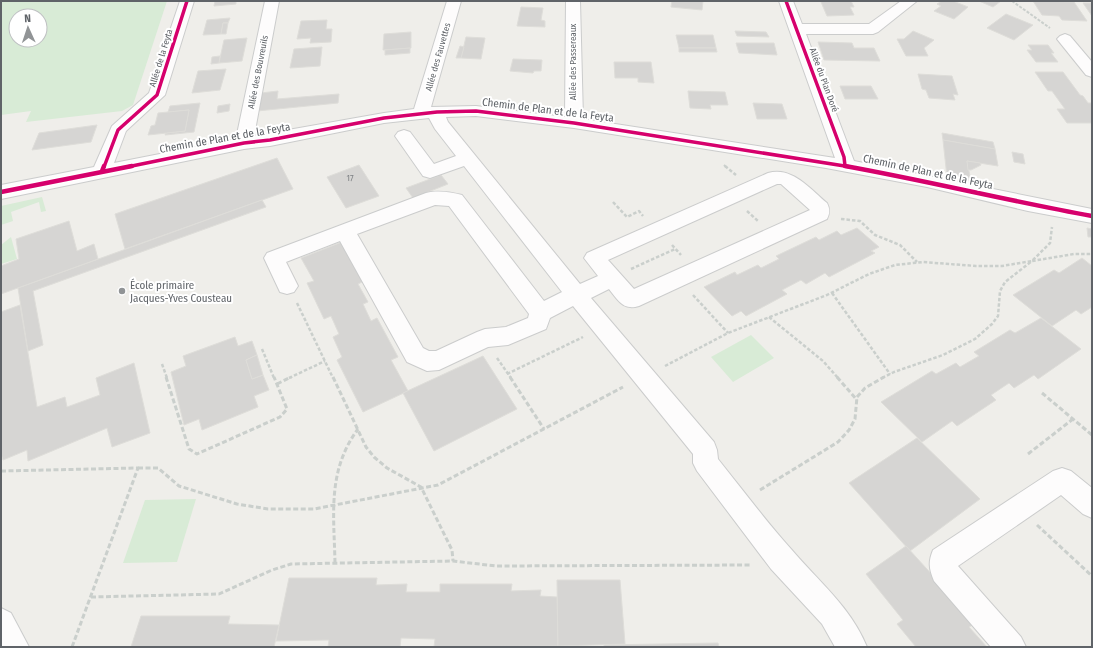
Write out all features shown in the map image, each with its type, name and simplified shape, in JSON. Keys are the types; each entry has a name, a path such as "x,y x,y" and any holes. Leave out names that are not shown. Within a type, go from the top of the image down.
{"street":[{"name":"Allée de la Feyta","path":"102,172 118,130 158,95 187,1"},
{"name":"Allée des Bouvreuils","path":"244,143 272,1"},
{"name":"Allée des Fauvettes","path":"429,112 454,1"},
{"name":"Allée des Passereaux","path":"573,1 574,123"},
{"name":"Allée du Plan Doré","path":"786,1 844,156 845,166"},
{"path":"796,29 873,29 910,1"},
{"path":"1065,39 1092,72"},
{"name":"Chemin de Plan et de la Feyta","path":"1,192 244,143 270,140 366,121 429,112 476,111 672,137 845,166 927,181 1092,216"},
{"path":"429,112 468,158 603,328 705,450 706,463 781,559 832,614 852,647"},
{"path":"404,136 430,172 468,158"},
{"path":"775,177 786,179 820,208 820,214 631,300 619,275 594,258 775,177"},
{"path":"286,286 274,258 433,198 444,198 455,200 540,313 538,323 508,336 485,338 439,360 427,361 415,355 345,232"},
{"path":"540,313 619,275"},
{"path":"1011,647 944,572 943,560 1062,480 1092,505"},
{"path":"1,623 14,647"}],"path":[{"path":"1012,1 1065,39"},
{"path":"732,197 773,236"},
{"path":"760,490 838,442 849,430 854,420 857,397 865,388 890,374 943,355 975,339 992,324 998,316 1000,291 1005,282 1032,261 1050,243 1052,231 1047,207"},
{"path":"820,214 845,220 852,219 860,221 876,235 900,245 918,262"},
{"path":"619,275 675,249"},
{"path":"1,471 158,468 179,486 237,504 268,509 314,509 420,487 438,485 728,333 832,293 869,274 895,265 918,262 976,266 1002,266 1074,254 1092,254"},
{"path":"678,279 728,333"},
{"path":"286,286 292,292 366,447 374,457 387,468 420,487 452,550 453,561"},
{"path":"832,293 846,311 876,359 890,374"},
{"path":"768,317 824,361 857,400"},
{"path":"507,374 603,328"},
{"path":"485,338 544,429"},
{"path":"162,364 189,449 197,454 280,417 287,409 262,348"},
{"path":"277,384 325,361"},
{"path":"1042,393 1092,435"},
{"path":"1028,454 1073,419"},
{"path":"335,563 336,471 346,444 358,429"},
{"path":"72,647 138,468"},
{"path":"1019,509 1092,576"},
{"path":"91,597 219,594 232,590 275,568 291,564 453,561 496,566 771,564 781,559"}],"green space":[{"path":"1,1 167,1 133,105 122,111 26,122 31,111 1,115"},
{"path":"42,197 46,211 41,212 39,202 11,212 13,221 1,225 1,206"},
{"path":"11,237 17,259 1,264 1,245"},
{"path":"751,335 774,358 733,382 711,357"},
{"path":"196,499 177,562 123,563 145,500"}],"building":[{"path":"215,1 236,1 236,4 214,6"},
{"path":"672,1 703,1 702,10 671,7"},
{"path":"851,1 854,7 850,7 854,15 827,16 821,2"},
{"path":"942,1 953,1 968,7 954,19 934,11 941,6 937,4"},
{"path":"979,1 1001,1 993,7"},
{"path":"1033,1 1074,2 1087,21 1062,20 1059,16 1042,15"},
{"path":"1083,3 1092,3 1092,16"},
{"path":"521,7 543,8 541,20 545,21 545,27 517,26"},
{"path":"1006,14 1033,25 1014,40 987,28"},
{"path":"230,18 228,23 223,23 221,34 203,35 207,20"},
{"path":"327,20 326,29 332,29 331,42 310,43 311,38 297,39 301,21"},
{"path":"223,23 228,23 226,34 221,34"},
{"path":"735,31 766,32 769,37 737,36"},
{"path":"913,31 934,40 924,48 928,56 906,56 897,39 904,39"},
{"path":"411,32 411,48 383,50 384,34"},
{"path":"676,35 713,35 716,48 679,48"},
{"path":"466,37 485,38 481,59 461,58"},
{"path":"247,38 242,61 219,63 224,40"},
{"path":"818,42 852,43 854,48 874,48 880,61 824,60"},
{"path":"736,43 774,43 777,55 739,53"},
{"path":"1028,45 1048,45 1054,53 1051,53 1058,62 1036,62 1027,50 1032,50"},
{"path":"460,46 464,47 461,58 456,58"},
{"path":"322,47 320,66 290,68 294,49"},
{"path":"410,48 410,53 385,55 385,50"},
{"path":"679,48 716,48 717,52 679,52"},
{"path":"220,56 219,63 211,64 212,57"},
{"path":"513,59 542,60 541,71 534,71 533,73 510,71"},
{"path":"614,62 651,62 654,83 638,82 638,78 615,78"},
{"path":"226,69 220,90 192,93 198,71"},
{"path":"1035,72 1063,72 1080,95 1083,96 1088,103 1092,103 1092,123 1067,123 1057,109 1065,109 1052,91 1048,91"},
{"path":"918,74 952,76 958,95 953,94 955,100 929,98 926,90 922,89"},
{"path":"840,86 871,86 878,99 845,99"},
{"path":"278,91 277,99 339,94 338,103 257,111 261,93"},
{"path":"688,91 725,92 728,105 710,105 711,109 690,108"},
{"path":"200,103 194,132 165,135 166,133 185,131 189,110 168,112 170,106"},
{"path":"753,103 782,104 787,119 757,119"},
{"path":"230,104 229,111 217,113 218,106"},
{"path":"189,110 185,131 148,135 151,126 155,125 158,113"},
{"path":"97,125 91,142 32,150 39,133"},
{"path":"942,133 993,142 995,149 943,140"},
{"path":"943,140 995,149 998,166 967,161 971,181 947,177"},
{"path":"1012,152 1023,154 1025,164 1014,162"},
{"path":"277,158 293,189 125,249 115,214"},
{"path":"967,161 980,163 981,165 968,170"},
{"path":"359,165 379,196 346,208 327,177"},
{"path":"441,175 448,184 413,198 406,188"},
{"path":"262,200 266,207 33,291 43,345 28,351 18,288"},
{"path":"69,221 77,251 94,244 98,259 1,294 1,266 19,259 16,239"},
{"path":"857,228 879,247 871,251 875,253 829,277 825,273 806,284 801,280 782,290 787,294 746,316 741,311 732,316 704,287 735,272 737,275 758,265 761,268 779,259 776,256 816,237 819,240 837,231 841,235"},
{"path":"1087,228 1092,229 1092,237 1088,237"},
{"path":"342,242 364,281 358,284 368,302 363,304 371,321 377,318 398,357 391,360 408,391 363,412 337,360 342,357 333,337 339,334 331,316 324,319 307,283 314,281 301,258"},
{"path":"1082,258 1092,266 1092,307 1081,314 1076,310 1052,326 1013,295 1054,270 1059,273"},
{"path":"20,305 37,407 65,397 67,407 100,395 96,378 134,363 150,433 112,447 107,428 28,461 27,450 3,460 1,454 1,312"},
{"path":"1041,318 1081,349 1038,379 1034,375 1014,388 1009,383 991,395 996,400 957,426 952,421 922,442 881,402 932,371 936,374 956,363 960,367 979,356 974,352 1010,330 1015,333"},
{"path":"235,337 238,346 252,341 257,355 246,360 252,379 263,375 269,390 254,396 258,407 202,430 199,419 184,425 171,372 186,366 183,356"},
{"path":"257,355 263,375 252,379 246,360"},
{"path":"483,356 517,409 434,451 403,393"},
{"path":"917,438 980,499 910,551 849,483"},
{"path":"906,546 976,623 969,627 987,647 916,647 897,624 903,620 866,574"},
{"path":"289,578 377,578 376,585 407,584 406,592 440,592 440,584 512,584 511,591 541,590 540,596 557,597 558,646 434,647 435,639 401,638 400,647 328,647 329,640 276,641"},
{"path":"557,580 620,580 625,644 558,646"},
{"path":"141,616 230,616 228,624 279,625 274,647 131,647"},
{"path":"718,643 719,647 604,647 604,645"}],"cycle path":[{"path":"102,171 118,130 157,95 187,1"},
{"path":"786,1 844,157 845,166"},
{"path":"1,192 244,143 270,140 384,118 437,112 476,111 574,123 826,162 927,181 1028,204 1092,216"}],"place":[{"name":"École primaire Jacques-Yves Cousteau","path":"122,291"}]}
